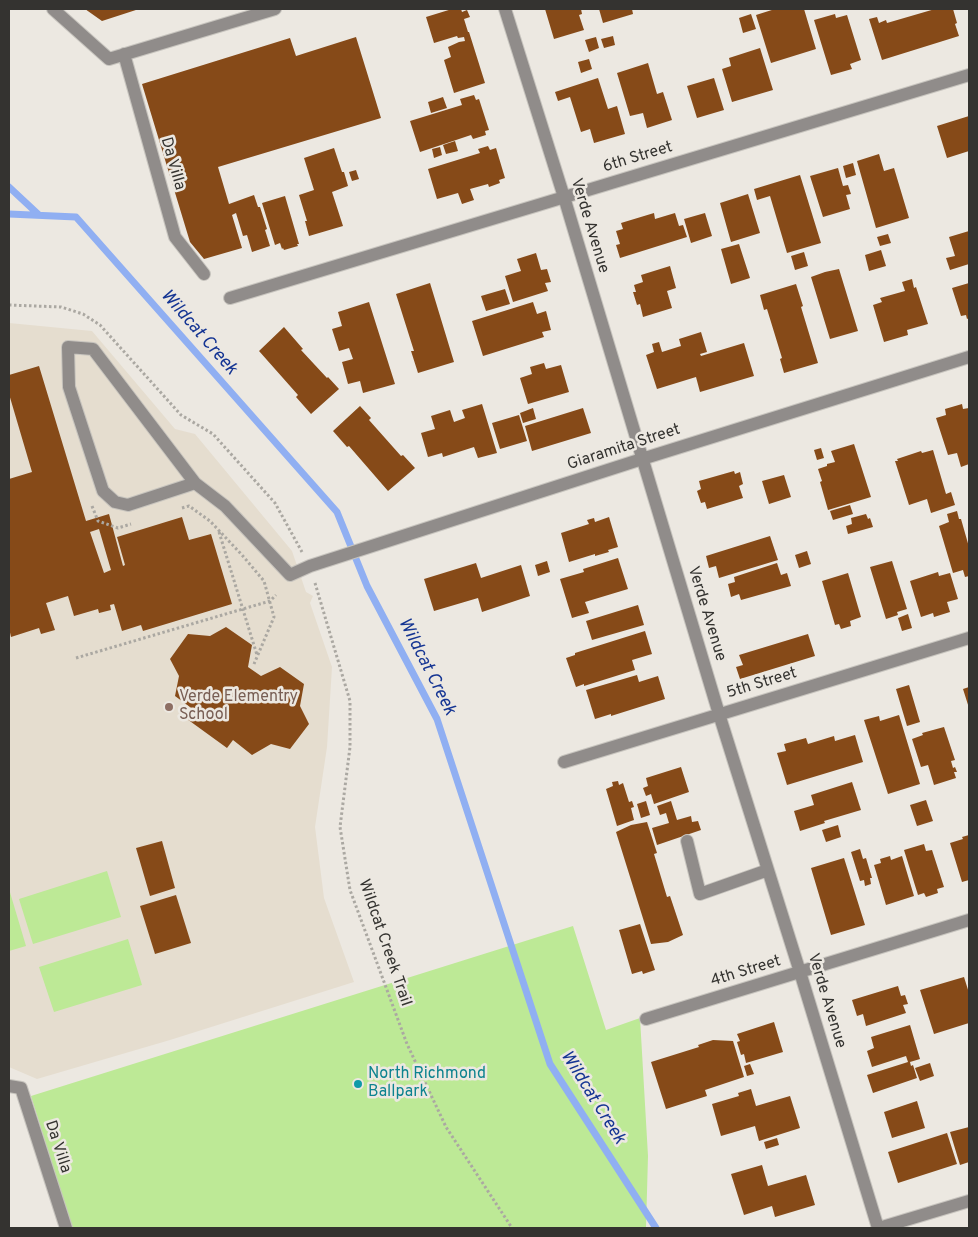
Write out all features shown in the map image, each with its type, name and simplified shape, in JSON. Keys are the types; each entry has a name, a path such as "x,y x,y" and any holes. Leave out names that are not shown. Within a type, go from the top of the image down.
{"street":[{"path":"53,9 109,59 275,9"},
{"name":"Verde Avenue","path":"505,9 564,197 719,714 878,1228"},
{"name":"Da Villa","path":"124,54 175,237 204,274"},
{"name":"6th Street","path":"230,298 969,75"},
{"path":"68,346 93,349 195,483 128,505 115,502 104,491 70,387 68,346"},
{"name":"Giaramita Street","path":"195,483 225,506 290,575 325,561 642,459 969,358"},
{"name":"5th Street","path":"564,762 969,638"},
{"path":"687,841 700,894 768,870"},
{"name":"4th Street","path":"646,1019 969,920"},
{"name":"Da Villa","path":"9,1086 21,1088 66,1228"},
{"path":"878,1228 969,1201"}],"path":[{"path":"9,304 61,307 83,314 100,325 181,415 213,434 275,503 304,554"},
{"path":"91,503 98,522 118,528 134,523"},
{"path":"174,510 189,506 210,522 264,581 274,617 254,664"},
{"path":"218,530 257,656"},
{"name":"Wildcat Creek Trail","path":"314,583 350,701 350,747 340,827 350,890 407,1044 446,1127 512,1228"},
{"path":"76,658 270,601 276,595"}],"shaded area":[{"name":"Verde Elementry School","path":"9,323 92,331 175,429 195,434 292,551 306,592 313,596 310,603 332,667 327,747 315,827 324,898 354,982 170,1040 37,1079 9,1067"}],"green space":[{"path":"107,871 121,917 33,944 19,899"},
{"path":"9,889 26,946 9,951"},
{"name":"North Richmond Ballpark","path":"573,926 606,1030 640,1018 648,1156 646,1228 72,1228 31,1096"},
{"path":"128,939 142,985 54,1012 39,967"}],"building":[{"path":"85,9 139,9 102,21"},
{"path":"452,9 461,9 462,12 467,10 470,17 464,19 485,83 454,93 444,60 451,57 448,47 465,41 464,37 458,38 457,36 434,43 426,17"},
{"path":"545,9 581,9 582,14 579,15 584,30 554,39"},
{"path":"599,9 632,9 633,14 603,23"},
{"path":"775,9 804,9 816,49 771,63 756,15"},
{"path":"935,9 953,9 959,36 882,60 869,19 877,17 879,23 886,20 887,23"},
{"path":"751,14 756,29 743,33 739,18"},
{"path":"835,14 836,18 847,15 861,60 850,64 852,69 831,75 814,20"},
{"path":"613,36 615,45 604,48 601,39"},
{"path":"356,37 381,118 218,167 229,204 254,195 267,229 265,230 270,246 252,252 247,235 243,236 236,213 232,215 242,248 204,259 190,242 142,84 290,38 296,56"},
{"path":"596,37 599,48 589,52 585,40"},
{"path":"760,48 773,90 732,102 722,69 731,66 729,58"},
{"path":"589,59 592,69 581,73 578,62"},
{"path":"648,63 657,94 663,92 672,120 647,128 643,113 630,116 617,73"},
{"path":"598,78 608,109 617,106 625,134 594,143 590,129 581,132 570,97 558,101 555,92"},
{"path":"714,78 724,110 697,118 687,86"},
{"path":"474,95 476,100 479,99 489,130 485,131 486,135 473,139 471,135 420,152 410,121 462,105 460,99"},
{"path":"443,97 447,108 431,113 428,102"},
{"path":"969,116 969,151 947,158 937,126"},
{"path":"455,141 458,151 446,154 443,145"},
{"path":"488,146 490,150 496,148 505,178 499,180 500,183 489,187 488,184 470,189 474,200 462,204 458,193 437,199 428,169 480,153 478,149"},
{"path":"440,147 442,155 434,158 432,149"},
{"path":"334,148 348,186 332,192 343,226 309,236 305,221 307,221 299,195 314,190 304,158"},
{"path":"879,154 884,171 894,168 909,218 876,228 857,161"},
{"path":"853,163 856,175 846,178 843,166"},
{"path":"838,168 843,186 848,185 851,194 846,195 850,209 823,217 810,176"},
{"path":"356,170 359,179 352,181 349,172"},
{"path":"800,175 821,243 787,253 770,196 757,200 754,189"},
{"path":"748,194 760,233 731,242 720,203"},
{"path":"285,196 299,244 284,250 280,243 275,245 262,203"},
{"path":"654,213 655,219 675,213 679,226 683,225 687,237 620,258 616,245 620,244 616,231 623,229 621,223"},
{"path":"705,213 712,236 691,243 684,219"},
{"path":"969,231 969,264 950,270 946,258 955,256 949,237"},
{"path":"888,234 891,243 880,246 877,237"},
{"path":"739,244 750,278 731,284 721,249"},
{"path":"881,250 886,266 869,271 865,255"},
{"path":"804,252 808,266 795,270 791,256"},
{"path":"536,253 541,270 547,269 551,282 545,283 548,291 513,302 505,276 521,271 517,259"},
{"path":"670,266 676,288 667,291 672,308 643,317 640,304 637,305 633,292 636,292 634,285 643,282 641,275"},
{"path":"839,269 858,331 830,339 811,277"},
{"path":"912,279 928,324 907,330 908,335 884,342 873,305 882,302 880,298 905,291 902,282"},
{"path":"430,283 454,362 418,373 411,351 414,351 396,294"},
{"path":"969,283 969,318 967,319 966,315 961,316 952,288"},
{"path":"796,284 818,363 784,373 780,359 782,358 767,309 764,310 760,295"},
{"path":"505,289 510,304 486,311 481,296"},
{"path":"369,302 395,384 363,393 360,381 348,384 342,362 353,359 349,348 339,351 332,329 342,326 338,312"},
{"path":"533,302 537,314 546,311 551,330 542,332 544,337 483,356 472,321"},
{"path":"284,327 303,349 301,350 339,389 311,414 296,397 298,395 259,351"},
{"path":"701,332 707,352 700,354 701,356 744,343 754,376 700,392 696,377 657,389 646,355 654,352 652,344 659,342 662,352 681,346 679,339"},
{"path":"544,363 546,369 561,365 569,392 528,404 520,378 532,374 530,367"},
{"path":"39,366 86,521 109,514 123,566 125,565 117,537 182,517 189,540 211,534 232,604 143,631 141,625 122,631 114,604 110,605 111,610 99,613 98,609 74,616 68,596 46,603 55,630 41,634 39,628 11,637 9,628 9,479 32,472 9,394 9,375","holes":["99,529 111,570 104,573 90,532"]},
{"path":"482,404 497,453 478,458 474,447 443,457 442,453 428,457 421,433 435,429 431,416 450,410 454,422 465,418 462,410"},
{"path":"962,404 963,409 969,408 969,464 961,467 957,453 948,455 936,418 946,415 945,409"},
{"path":"360,406 371,418 369,420 401,456 403,455 415,468 388,491 349,446 347,447 333,431"},
{"path":"533,408 536,419 523,423 520,413"},
{"path":"583,408 591,433 532,451 525,426"},
{"path":"519,415 527,441 500,449 492,423"},
{"path":"854,444 871,497 828,510 818,469 835,462 831,451"},
{"path":"821,448 824,458 817,460 814,450"},
{"path":"933,450 946,494 951,492 955,505 931,513 927,499 909,505 895,461 921,451 922,453"},
{"path":"734,471 735,474 740,472 743,484 739,486 743,498 707,509 705,502 701,503 697,491 701,489 699,481"},
{"path":"784,475 791,497 769,504 762,481"},
{"path":"850,505 853,514 833,520 830,511"},
{"path":"957,511 969,547 969,576 965,577 963,570 953,573 939,526 949,522 947,514"},
{"path":"866,514 868,519 870,518 873,527 848,534 846,526 852,524 851,518"},
{"path":"609,517 618,547 608,550 609,552 569,562 561,533 589,524 587,520 594,518 595,522"},
{"path":"770,536 778,560 719,578 716,566 709,568 706,556"},
{"path":"807,551 811,564 799,568 795,555"},
{"path":"618,558 628,589 585,602 589,613 572,618 560,579 584,572 583,569"},
{"path":"547,561 550,572 538,576 535,565"},
{"path":"892,561 907,609 897,612 898,615 886,619 870,567"},
{"path":"476,563 481,578 521,565 530,596 482,612 478,598 434,611 424,579"},
{"path":"777,563 781,575 787,573 791,586 741,600 739,594 731,597 728,584 735,582 734,577"},
{"path":"938,572 939,576 950,573 958,599 947,602 950,612 934,617 933,613 921,617 910,581"},
{"path":"848,573 861,617 850,621 851,626 841,629 839,624 835,625 822,581"},
{"path":"638,605 644,625 592,640 586,621"},
{"path":"908,614 912,628 902,631 898,618"},
{"path":"226,627 252,645 248,667 261,676 280,667 304,684 300,706 309,724 290,749 271,744 252,755 233,740 227,748 187,719 194,710 175,696 179,676 170,659 188,634 210,636"},
{"path":"645,631 652,654 632,660 635,670 576,687 566,658 575,655 575,653"},
{"path":"808,634 815,656 740,679 736,667 743,665 739,655"},
{"path":"637,675 639,682 658,676 665,699 611,716 611,714 595,719 586,690"},
{"path":"909,685 920,722 907,726 896,689"},
{"path":"969,687 969,708 963,689"},
{"path":"899,715 920,784 888,794 864,720 879,716 880,721"},
{"path":"944,727 955,760 951,761 953,768 955,767 957,772 954,772 956,778 934,785 928,765 921,767 912,739 923,735 922,733"},
{"path":"855,735 863,762 787,785 777,753 786,751 784,744 806,738 808,744 834,736 835,741"},
{"path":"681,767 689,792 654,804 651,794 646,796 643,788 648,786 646,778"},
{"path":"618,781 619,785 623,783 629,802 632,801 634,807 631,808 634,820 617,826 606,789 613,786 612,782"},
{"path":"852,782 861,810 824,821 825,823 800,831 794,811 814,805 811,795"},
{"path":"926,800 933,821 917,826 910,805"},
{"path":"646,801 650,815 641,818 637,804"},
{"path":"671,801 677,820 691,816 692,822 698,821 701,830 657,845 652,828 669,823 666,813 660,815 657,806"},
{"path":"647,822 657,853 654,854 667,897 670,896 683,935 668,942 651,944 616,832 631,825"},
{"path":"838,825 841,837 826,842 822,830"},
{"path":"969,835 969,880 962,882 950,843"},
{"path":"162,841 175,888 150,896 136,848"},
{"path":"924,844 926,851 932,850 944,887 937,889 938,893 926,897 924,893 918,895 904,850"},
{"path":"860,849 863,859 866,858 872,878 870,878 871,884 865,886 864,880 860,881 851,852"},
{"path":"890,856 891,860 902,856 914,896 886,905 874,865 881,863 880,859"},
{"path":"844,858 865,925 831,935 811,868"},
{"path":"176,895 191,943 155,954 140,906"},
{"path":"640,924 655,970 643,974 642,971 632,974 619,930"},
{"path":"964,977 969,993 969,1023 934,1034 920,990"},
{"path":"898,986 901,996 905,995 908,1004 903,1005 906,1013 866,1026 863,1014 857,1016 852,1000"},
{"path":"774,1022 783,1052 746,1063 744,1054 741,1055 737,1042 740,1041 737,1034"},
{"path":"910,1025 920,1059 910,1062 911,1066 913,1065 917,1078 873,1093 867,1075 908,1062 906,1056 872,1067 867,1051 874,1048 871,1037"},
{"path":"713,1040 733,1041 744,1077 705,1090 707,1096 666,1109 651,1062 699,1047 698,1045"},
{"path":"930,1063 934,1076 920,1081 915,1068"},
{"path":"750,1064 754,1074 747,1076 744,1066"},
{"path":"751,1089 756,1106 790,1096 800,1128 759,1141 755,1126 721,1136 712,1104 739,1096 738,1093"},
{"path":"917,1101 925,1128 892,1138 884,1112"},
{"path":"969,1127 969,1162 960,1165 950,1132"},
{"path":"947,1133 957,1164 898,1183 888,1152"},
{"path":"777,1138 779,1145 766,1149 764,1142"},
{"path":"762,1165 768,1186 806,1175 815,1205 775,1217 772,1206 744,1215 731,1174"}],"waterway":[{"name":"Wildcat Creek","path":"9,187 39,215"},
{"name":"Wildcat Creek","path":"9,214 76,217 337,512 367,586 437,719 550,1064 656,1228"}],"place":[{"name":"Verde Elementry School","path":"169,707"},
{"name":"North Richmond Ballpark","path":"358,1084"}]}
